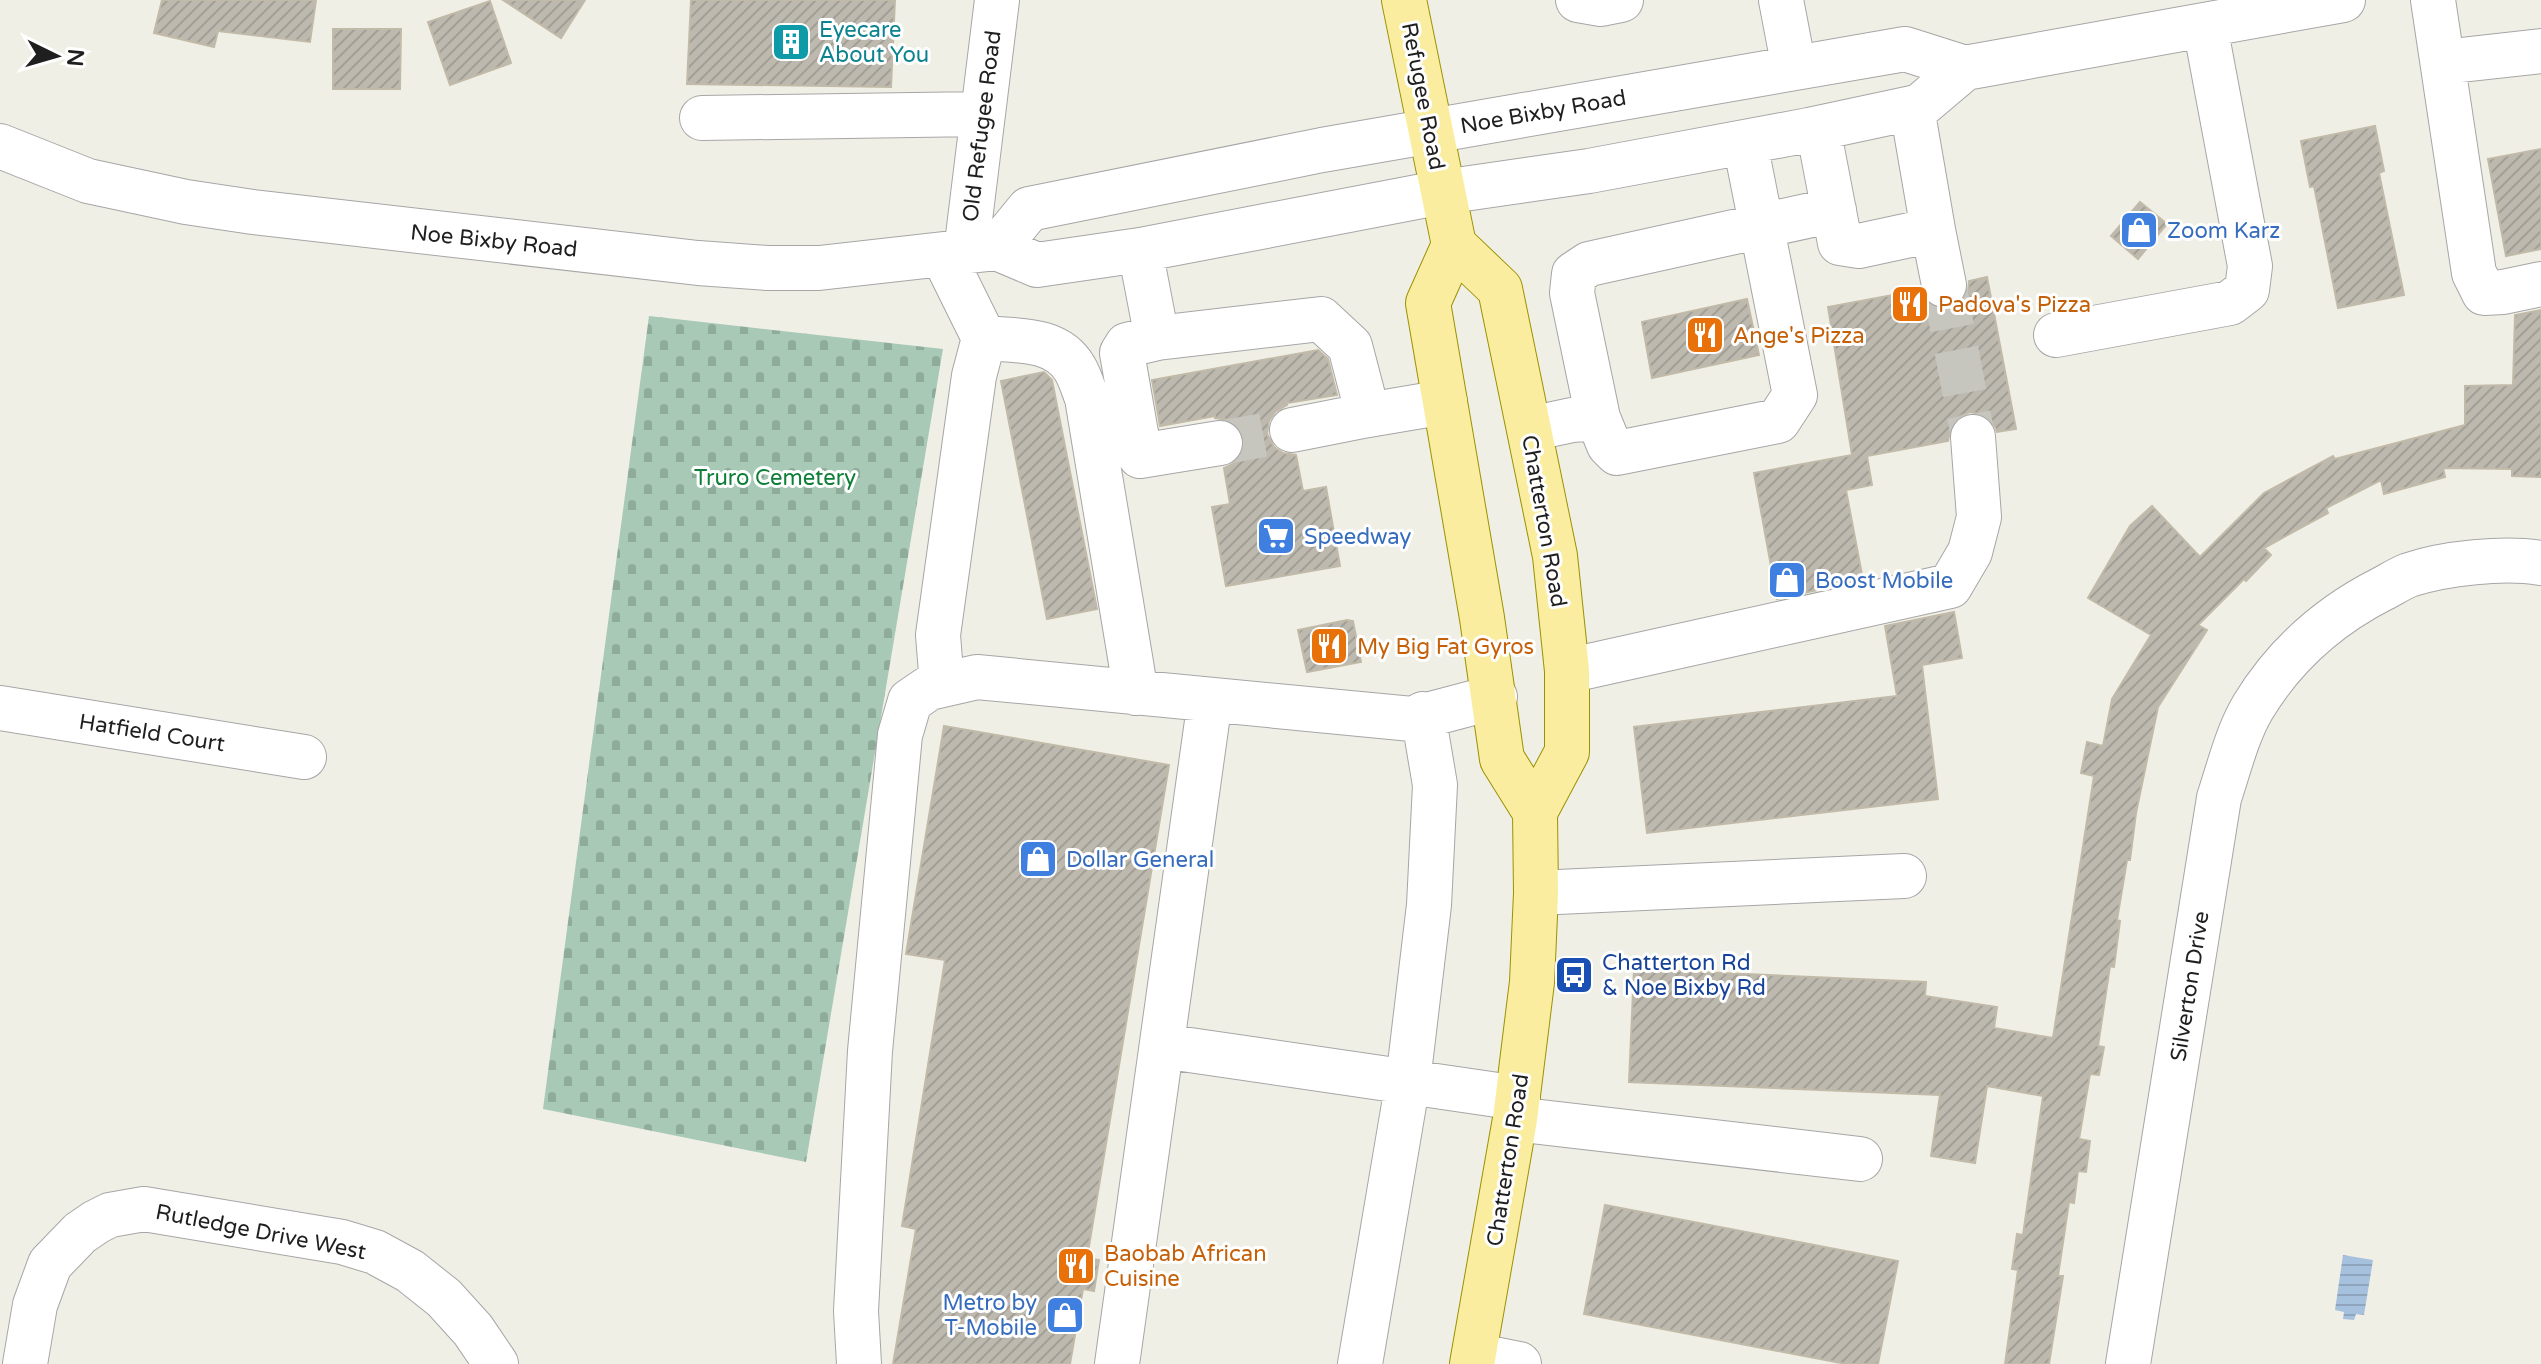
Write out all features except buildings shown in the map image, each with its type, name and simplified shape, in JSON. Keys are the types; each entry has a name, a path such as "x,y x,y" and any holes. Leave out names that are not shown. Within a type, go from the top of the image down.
{"main road":[{"name":"Refugee Road","path":"1404,0 1443,192"},
{"path":"1443,192 1454,245 1428,303 1495,697 1502,759 1535,812"},
{"name":"Chatterton Road","path":"1454,245 1500,289 1555,556 1567,671 1567,752 1535,812 1536,893 1532,982 1517,1108 1473,1359"}],"street":[{"name":"Old Refugee Road","path":"969,252 981,114 997,0"},
{"path":"1578,0 1601,4 1621,0"},
{"path":"1781,0 1794,68"},
{"name":"Noe Bixby Road","path":"969,252 1029,209 1322,150 1905,49 1965,68 2343,0"},
{"path":"2433,0 2474,273 2484,293 2541,284"},
{"path":"2056,335 2230,303 2247,290 2250,266 2205,26"},
{"path":"2443,62 2541,51"},
{"name":"Noe Bixby Road","path":"0,146 88,181 186,202 268,214 698,263 767,268 819,268 969,252 1037,265 1140,250 1443,192 1589,171 1818,128 1920,106 1965,68"},
{"path":"1912,108 1944,285"},
{"path":"702,118 981,114"},
{"path":"1818,128 1840,243 1859,246 1933,230"},
{"path":"1745,143 1763,226 1795,395 1778,421 1617,453 1609,445 1598,418 1572,293 1574,274 1589,264 1763,226 1834,210"},
{"path":"1140,250 1157,338"},
{"path":"942,685 938,635 974,376 984,338 969,252"},
{"path":"1220,443 1140,456 1122,353 1127,345 1157,338 1321,319 1350,346 1368,415"},
{"path":"984,338 1037,342 1060,350 1075,368 1087,398 1136,693"},
{"path":"1292,430 1445,402"},
{"path":"1530,429 1598,418"},
{"path":"1567,671 1950,586 1970,552 1979,517 1973,437"},
{"name":"Silverton Drive","path":"2128,1364 2219,798 2234,751 2253,708 2281,668 2313,634 2359,601 2409,575 2465,564 2520,560 2541,563"},
{"path":"859,1364 856,1311 870,1051 900,735 910,701 929,688 977,677 1412,719 1495,697"},
{"path":"1117,1364 1210,700"},
{"name":"Hatfield Court","path":"0,708 304,757"},
{"path":"1360,1364 1408,1081 1429,905 1435,785 1423,714"},
{"path":"1536,893 1904,876"},
{"path":"1162,1046 1408,1081 1517,1108 1860,1159"},
{"name":"Rutledge Drive West","path":"25,1364 35,1305 50,1264 80,1233 110,1215 144,1209 342,1242 375,1252 410,1271 444,1298 473,1330 496,1364"},
{"path":"1473,1359 1519,1364"}],"green space":[{"name":"Truro Cemetery","path":"649,316 943,349 806,1162 543,1109"}],"water":[{"path":"2343,1255 2373,1260 2364,1315 2356,1314 2354,1320 2343,1319 2344,1312 2335,1310"}],"tunnel":[{"path":"1944,285 1973,437"},
{"path":"1220,443 1292,430"}],"place":[{"name":"Eyecare About You","path":"791,42"},
{"name":"Zoom Karz","path":"2139,230"},
{"name":"Padova's Pizza","path":"1910,304"},
{"name":"Ange's Pizza","path":"1705,335"},
{"name":"Speedway","path":"1276,536"},
{"name":"Boost Mobile","path":"1787,580"},
{"name":"My Big Fat Gyros","path":"1329,646"},
{"name":"Dollar General","path":"1038,859"},
{"name":"Chatterton Rd & Noe Bixby Rd","path":"1574,975"},
{"name":"Baobab African Cuisine","path":"1076,1266"},
{"name":"Metro by T-Mobile","path":"1065,1315"}]}
